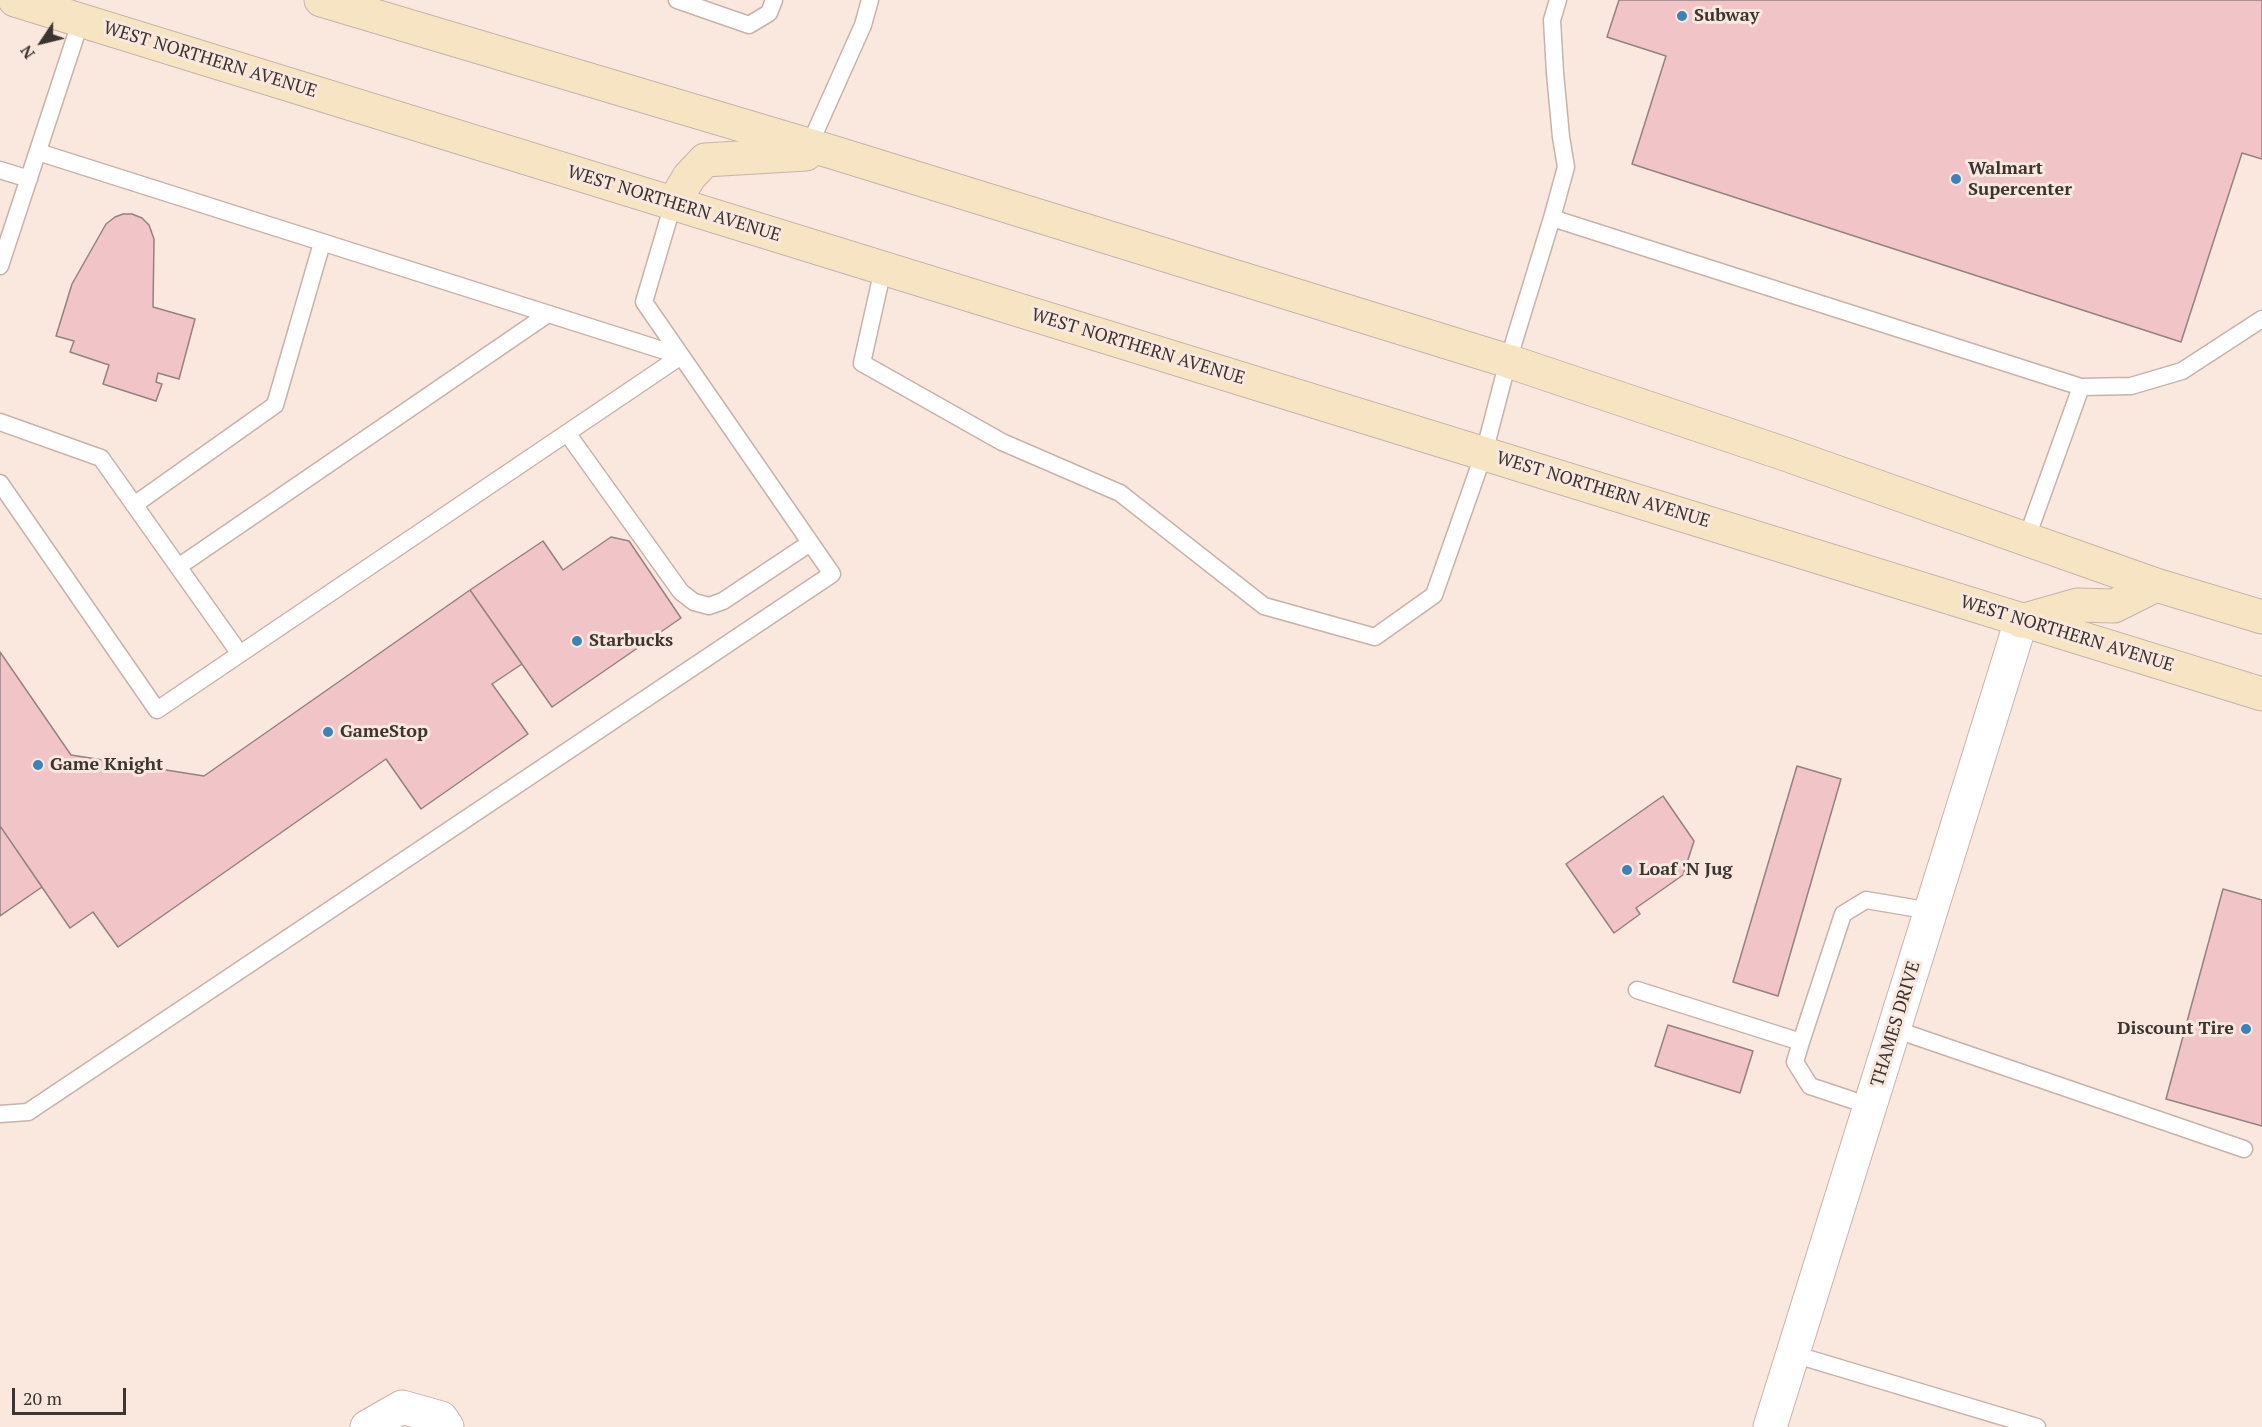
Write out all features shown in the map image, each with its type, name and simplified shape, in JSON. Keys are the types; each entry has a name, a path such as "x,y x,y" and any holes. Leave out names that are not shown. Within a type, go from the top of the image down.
{"main road":[{"name":"WEST NORTHERN AVENUE","path":"15,0 2262,694"},
{"path":"321,0 820,149 1508,361 1785,454 2156,585 2262,617"},
{"path":"673,204 689,177 705,160 820,149"},
{"path":"2021,621 2077,605 2114,606 2156,585"}],"street":[{"name":"THAMES DRIVE","path":"1770,1427 2021,621"},
{"path":"367,1427 402,1407 441,1419 447,1427"}],"lane":[{"path":"676,0 749,25 769,14 774,0"},
{"path":"820,149 870,0"},
{"path":"883,269 862,363 1002,442 1120,493 1264,606 1375,637 1434,596 1484,453 1508,361 1552,218 1566,167 1561,137 1552,20 1558,0"},
{"path":"0,266 81,20"},
{"path":"38,152 681,356"},
{"path":"0,170 29,179"},
{"path":"0,1113 28,1112 832,574 644,302 673,204"},
{"path":"1552,218 2081,387 2131,386 2182,371 2262,319"},
{"path":"134,505 275,405 322,243"},
{"path":"178,567 548,314"},
{"path":"0,483 157,710 681,356"},
{"path":"2026,540 2081,387"},
{"path":"0,422 101,458 240,654"},
{"path":"567,433 681,592 694,603 709,606 723,601 810,543"},
{"path":"1870,1106 1810,1086 1795,1062 1801,1042 1842,914 1866,900 1931,911"},
{"path":"1637,990 1801,1042"},
{"path":"1894,1029 2244,1149"},
{"path":"1793,1354 2037,1427"}],"building":[{"name":"Walmart Supercenter","path":"1619,0 2262,0 2262,159 2242,153 2181,342 1632,164 1666,56 1607,37"},
{"path":"123,214 132,214 142,218 149,225 154,239 153,307 195,319 179,379 158,373 156,382 162,384 156,401 103,384 109,365 70,352 74,341 56,336 72,284 106,224"},
{"name":"Starbucks","path":"611,537 629,541 681,618 552,707 470,590 543,541 563,570"},
{"path":"470,590 522,664 492,684 528,734 421,809 386,759 118,947 93,912 70,928 0,826 0,652 71,755 204,776"},
{"path":"1797,766 1841,779 1778,996 1733,982"},
{"name":"Loaf 'N Jug","path":"1663,796 1694,841 1683,875 1636,908 1640,914 1614,933 1566,864"},
{"path":"0,826 42,887 0,916"},
{"path":"2223,889 2262,900 2262,1126 2166,1099"},
{"path":"1668,1025 1753,1051 1740,1093 1655,1066"}],"place":[{"name":"Subway","path":"1682,16"},
{"name":"Walmart Supercenter","path":"1956,179"},
{"name":"Starbucks","path":"577,641"},
{"name":"GameStop","path":"328,732"},
{"name":"Game Knight","path":"38,765"},
{"name":"Loaf 'N Jug","path":"1627,870"},
{"name":"Discount Tire","path":"2246,1029"}]}
